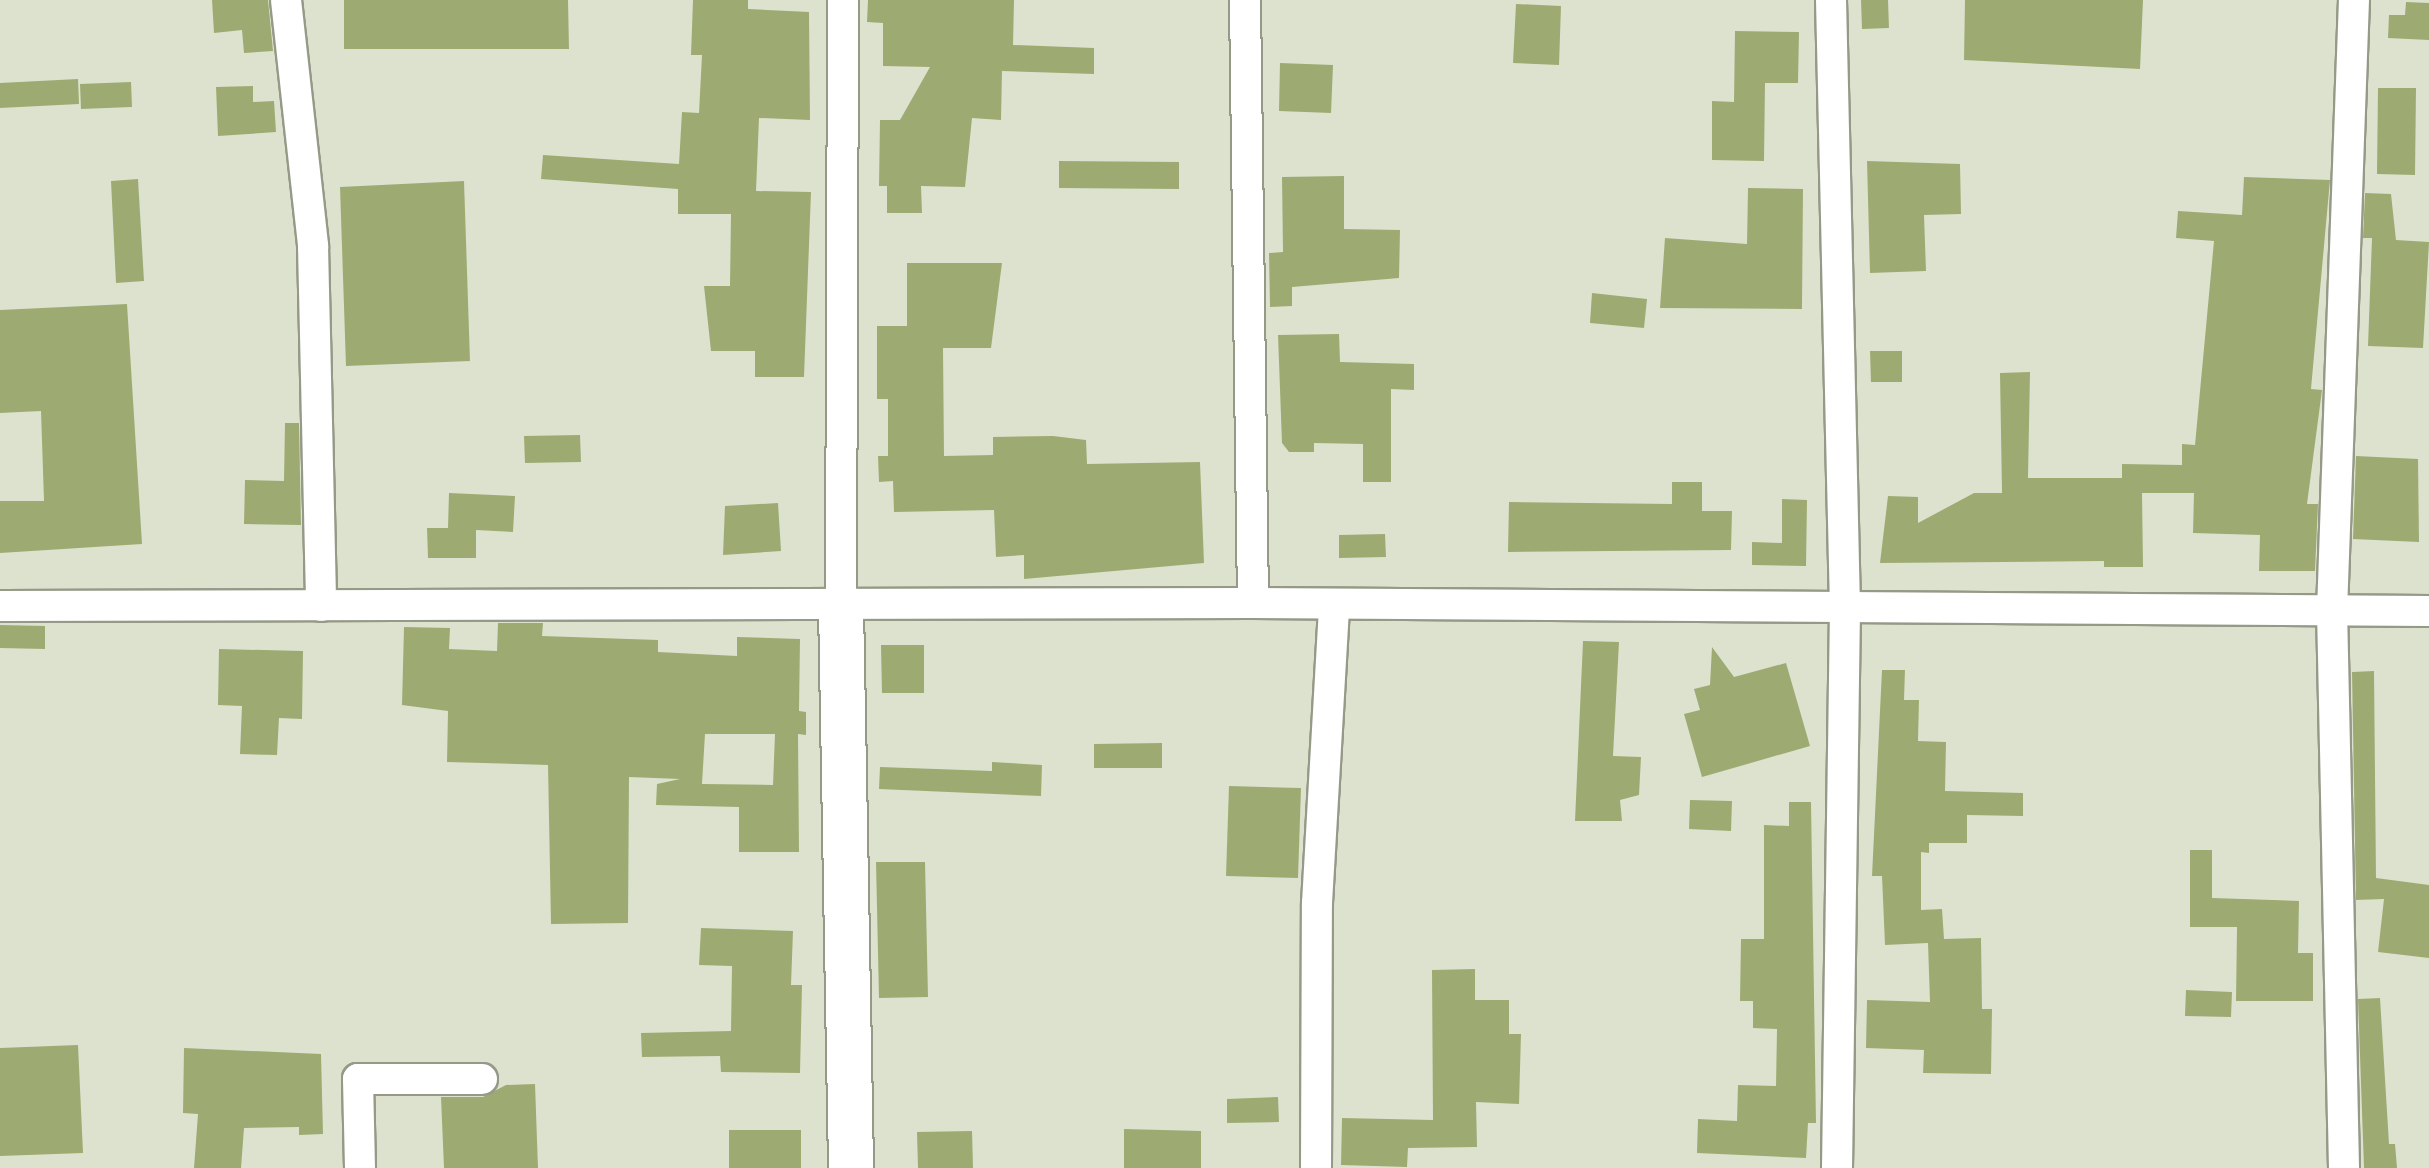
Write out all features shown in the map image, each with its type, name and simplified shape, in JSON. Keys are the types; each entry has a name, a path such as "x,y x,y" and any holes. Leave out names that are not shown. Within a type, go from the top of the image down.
{"main road":[{"path":"841,605 851,1168"}],"street":[{"path":"286,0 313,246 321,606"},
{"path":"841,605 843,0"},
{"path":"1245,0 1253,603"},
{"path":"1831,0 1845,609 1837,1168"},
{"path":"2344,1168 2332,611 2354,0"},
{"path":"0,606 1253,603 2429,611"},
{"path":"1316,1168 1317,903 1334,605"},
{"path":"360,1168 358,1079 482,1079"}],"building":[{"path":"212,0 268,0 273,51 244,53 242,30 214,33"},
{"path":"344,0 568,0 569,49 344,49"},
{"path":"693,0 748,0 748,9 809,12 810,120 759,118 756,191 811,192 804,377 755,377 755,351 711,351 704,286 730,286 731,214 678,214 678,189 541,179 543,155 679,164 682,112 699,113 702,55 691,55"},
{"path":"868,0 1014,0 1013,45 1094,48 1094,74 1002,71 1001,120 972,118 965,187 921,186 922,213 887,213 887,186 879,186 880,120 900,120 930,67 883,66 883,23 867,22"},
{"path":"1861,0 1888,0 1889,28 1862,29"},
{"path":"1965,0 2143,0 2140,69 1964,60"},
{"path":"2406,2 2429,3 2429,40 2388,38 2389,15 2405,15"},
{"path":"1516,4 1561,6 1559,65 1513,63"},
{"path":"1735,31 1799,32 1798,83 1765,83 1764,161 1712,160 1712,101 1734,102"},
{"path":"1280,63 1333,65 1331,113 1279,111"},
{"path":"78,79 79,104 0,108 0,83"},
{"path":"131,82 132,107 81,109 80,84"},
{"path":"253,86 253,102 274,101 276,132 218,136 216,87"},
{"path":"2378,88 2416,88 2415,175 2377,174"},
{"path":"1059,161 1179,162 1179,189 1059,188"},
{"path":"1867,161 1960,164 1961,214 1924,215 1926,271 1870,273"},
{"path":"1344,176 1344,229 1400,230 1399,278 1292,287 1292,306 1270,307 1269,253 1283,252 1282,177"},
{"path":"2244,177 2330,180 2311,389 2322,390 2307,504 2318,504 2315,571 2259,571 2260,535 2193,533 2194,493 2142,493 2143,567 2104,567 2104,561 1880,563 1888,496 1918,497 1918,523 1974,493 2002,493 2000,373 2030,372 2028,478 2122,478 2122,464 2182,465 2182,444 2195,445 2214,241 2176,238 2178,211 2242,215"},
{"path":"138,179 144,281 116,283 111,181"},
{"path":"464,181 470,361 346,366 340,187"},
{"path":"1748,188 1803,189 1802,309 1660,308 1665,238 1747,244"},
{"path":"2365,193 2391,194 2396,240 2429,242 2423,348 2368,346 2372,238 2363,238"},
{"path":"907,263 1002,263 991,348 943,348 944,456 993,455 993,437 1053,436 1086,440 1087,464 1200,462 1204,563 1024,579 1024,555 996,557 994,510 894,512 893,481 879,482 878,456 888,456 888,399 877,399 877,326 907,326"},
{"path":"1592,293 1647,299 1644,328 1590,323"},
{"path":"127,304 142,544 0,553 0,501 44,501 41,411 0,413 0,310"},
{"path":"1339,334 1340,362 1414,364 1414,390 1391,389 1391,482 1363,482 1363,444 1314,443 1314,452 1289,452 1282,443 1278,335"},
{"path":"1870,351 1902,351 1902,382 1871,382"},
{"path":"285,423 299,423 301,525 244,524 245,480 284,481"},
{"path":"580,435 581,462 525,463 524,436"},
{"path":"2356,456 2418,459 2419,542 2353,539"},
{"path":"1672,482 1702,482 1702,511 1732,511 1731,550 1508,552 1509,502 1672,504"},
{"path":"449,493 515,496 513,532 476,530 476,558 428,558 427,528 448,528"},
{"path":"1782,499 1807,500 1806,566 1752,565 1752,542 1782,543"},
{"path":"778,503 781,551 723,555 725,506"},
{"path":"1385,534 1386,557 1339,558 1339,535"},
{"path":"498,623 543,623 542,636 658,640 658,652 737,656 737,637 800,639 799,711 806,712 806,735 798,734 799,852 739,852 739,807 656,805 657,784 680,779 629,777 628,923 551,924 548,765 447,762 448,711 402,705 404,627 450,628 449,649 497,651","holes":["705,734 775,734 773,785 702,784"]},
{"path":"0,625 45,626 45,649 0,648"},
{"path":"1583,641 1619,642 1613,756 1641,757 1639,795 1620,800 1622,821 1575,821"},
{"path":"881,645 924,645 924,693 882,693"},
{"path":"1712,647 1734,677 1786,663 1810,746 1702,777 1684,714 1700,710 1694,689 1710,685"},
{"path":"219,649 303,651 302,719 279,718 277,755 240,754 242,706 218,705"},
{"path":"1882,670 1905,670 1904,700 1919,700 1918,741 1946,742 1945,791 2023,793 2023,816 1967,815 1967,843 1929,843 1929,853 1921,852 1921,910 1942,909 1944,939 1981,938 1982,1009 1992,1009 1991,1074 1923,1073 1924,1050 1866,1048 1867,1000 1930,1002 1928,943 1885,945 1882,876 1872,876"},
{"path":"2374,671 2376,878 2429,885 2429,958 2378,952 2384,899 2356,900 2352,672"},
{"path":"1162,743 1162,768 1094,768 1094,744"},
{"path":"992,762 1042,765 1041,796 879,789 880,767 992,771"},
{"path":"1229,786 1301,788 1298,878 1226,876"},
{"path":"1690,800 1732,801 1731,831 1689,829"},
{"path":"1789,802 1811,802 1816,1123 1808,1123 1806,1158 1697,1153 1698,1119 1737,1121 1738,1085 1776,1086 1777,1029 1753,1028 1753,1001 1740,1001 1741,939 1764,939 1764,825 1789,826"},
{"path":"2190,850 2212,850 2212,898 2299,901 2298,953 2313,953 2313,1001 2236,1001 2237,927 2190,927"},
{"path":"876,862 925,862 928,997 879,998"},
{"path":"701,928 793,931 791,985 802,985 800,1073 721,1072 720,1056 642,1057 641,1033 731,1031 732,966 699,965"},
{"path":"1475,969 1475,1000 1509,1000 1509,1034 1521,1034 1519,1104 1476,1102 1477,1147 1408,1148 1407,1167 1341,1165 1342,1118 1433,1120 1432,970"},
{"path":"2186,990 2232,992 2231,1017 2185,1016"},
{"path":"2380,998 2389,1144 2395,1144 2397,1168 2364,1168 2358,999"},
{"path":"78,1045 83,1153 0,1156 0,1048"},
{"path":"184,1048 321,1054 323,1134 299,1135 299,1127 244,1128 241,1168 194,1168 198,1114 183,1113"},
{"path":"535,1084 538,1168 444,1168 441,1097 483,1097 506,1085"},
{"path":"1278,1097 1279,1122 1227,1123 1227,1099"},
{"path":"1124,1129 1201,1131 1201,1168 1124,1168"},
{"path":"729,1130 801,1130 801,1168 729,1168"},
{"path":"972,1131 973,1168 918,1168 917,1132"}]}
